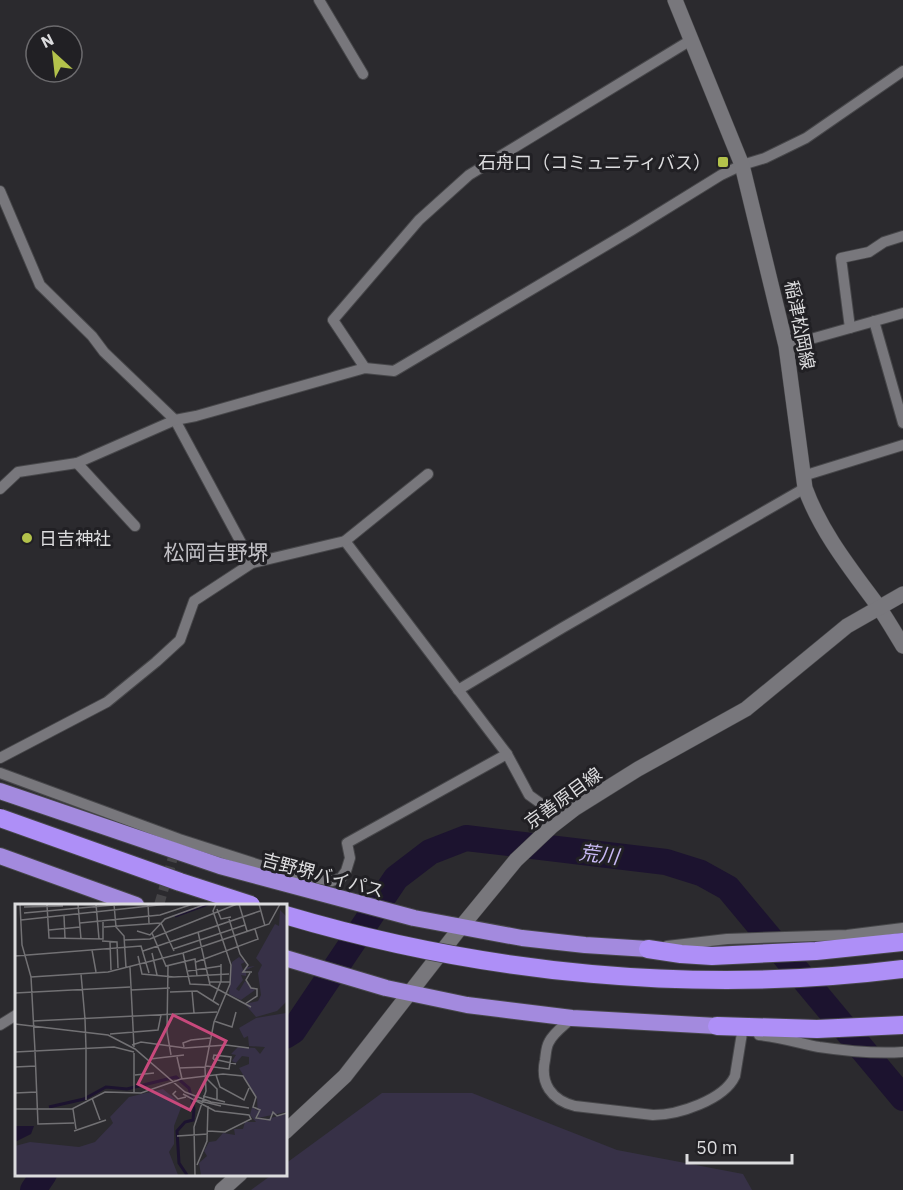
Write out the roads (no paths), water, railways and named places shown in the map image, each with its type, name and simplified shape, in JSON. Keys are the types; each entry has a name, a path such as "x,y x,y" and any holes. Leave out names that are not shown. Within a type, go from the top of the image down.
{"highway":[{"name":"吉野堺バイパス","path":"0,791 220,866 395,914 543,940 648,949"},
{"path":"0,818 248,904"},
{"path":"0,856 133,904"},
{"path":"286,915 383,941 448,955 573,972 646,978 770,979 903,969"},
{"path":"648,949 712,956 816,951 903,942"},
{"path":"286,958 386,988 467,1005 572,1018 817,1029 903,1025"}],"main road":[{"name":"稲津松岡線","path":"675,0 742,165 786,346 804,482 812,508 838,553 903,646"},
{"name":"京善原目線","path":"286,1131 345,1076 516,860 561,818 638,769 746,709 840,632 903,594"},
{"path":"222,1190 238,1175"}],"street":[{"path":"319,0 363,74"},
{"path":"365,368 333,320 419,220 469,175 691,40"},
{"path":"0,489 18,472 77,463 175,420 365,368 394,371 721,175 765,158 806,138 903,71"},
{"path":"0,191 40,285 92,336 104,352 175,420 252,563"},
{"path":"850,328 841,258 869,252 884,242 903,236"},
{"path":"786,346 903,313"},
{"path":"874,321 903,423"},
{"path":"458,690 804,482 903,445"},
{"path":"77,463 135,526"},
{"path":"0,758 107,702 180,640 194,601 252,563 345,541 428,474"},
{"path":"345,541 507,754 529,795 561,818"},
{"path":"0,773 178,843 275,870 332,881 341,878 346,871 350,858 347,843 507,754"},
{"path":"648,949 737,939 847,934 903,928"},
{"path":"0,1025 15,1016"},
{"path":"572,1018 549,1041 543,1075 547,1086 563,1102 575,1106 653,1115 703,1102 724,1091 735,1076 742,1033"},
{"path":"687,1024 777,1037 821,1047 901,1053"}],"waterway":[{"name":"荒川","path":"286,1035 293,1031 396,878 430,852 466,838 666,862 701,873 728,888 903,1098"},
{"name":"荒川","path":"33,1190 43,1175"}],"tunnel":[{"path":"159,904 176,847"}],"place":[{"name":"石舟口（コミュニティバス）","path":"723,162"},
{"name":"日吉神社","path":"27,538"}],"district":[{"name":"松岡吉野堺","path":"216,552"}]}
